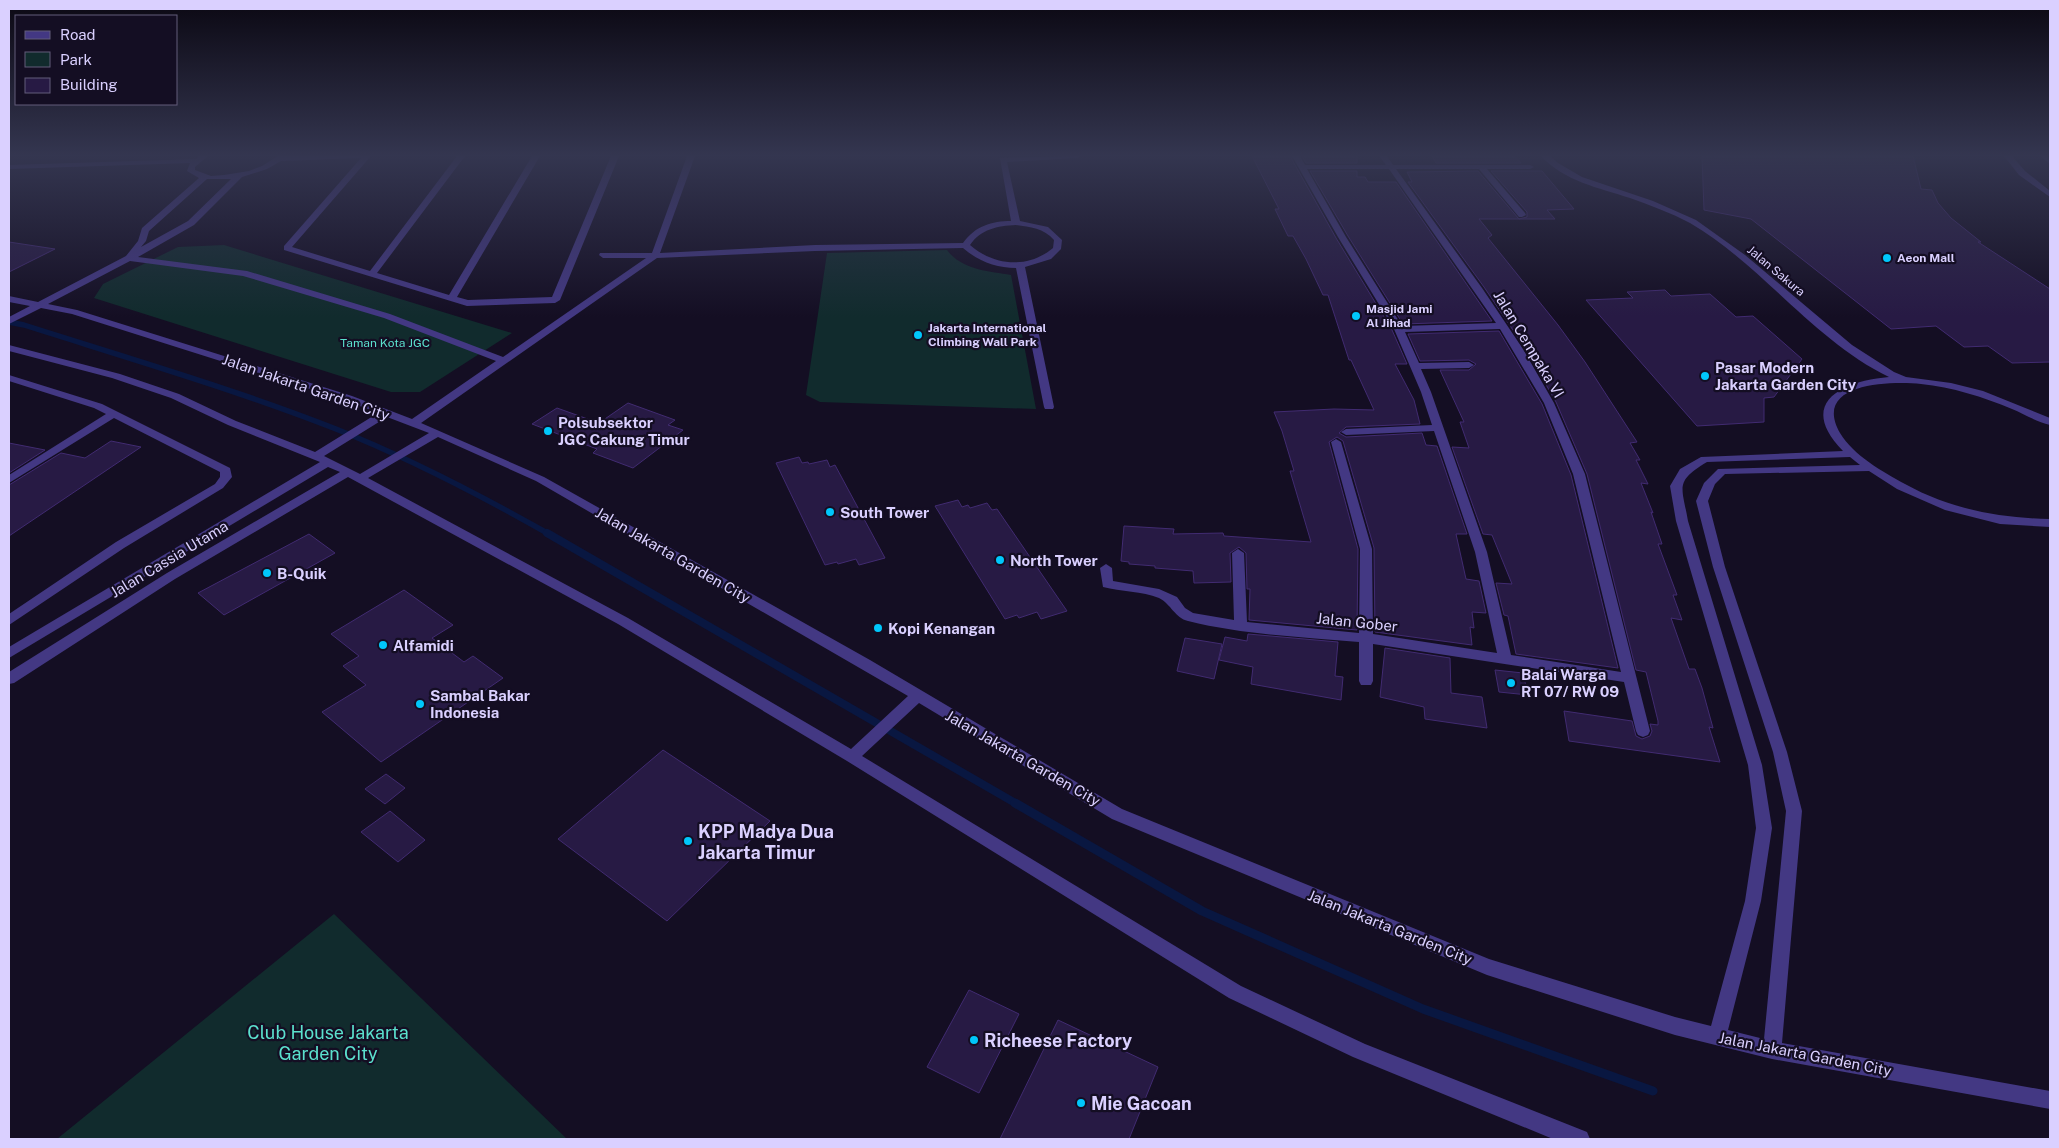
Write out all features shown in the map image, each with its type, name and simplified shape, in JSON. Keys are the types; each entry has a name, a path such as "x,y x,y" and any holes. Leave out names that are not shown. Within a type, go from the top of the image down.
{"street":[{"path":"130,258 142,241 145,230 168,210"},
{"path":"9,321 130,258 191,223 205,210"},
{"path":"320,210 287,248 467,303 555,300 593,210"},
{"path":"372,274 421,210"},
{"path":"452,298 504,210"},
{"path":"412,423 505,361 655,256 672,210"},
{"path":"1013,210 1016,223"},
{"path":"1327,210 1399,329 1426,392 1481,552 1505,659"},
{"name":"Jalan Cempaka VI","path":"1422,210 1518,348 1549,403 1579,474 1643,731"},
{"path":"1517,210 1522,215"},
{"name":"Jalan Sakura","path":"1666,210 1709,232 1852,350 1880,369 1907,381"},
{"path":"603,255 655,256 815,248 965,246 981,259 999,264 1020,265 1053,254 1058,240 1050,232 1035,226 1016,223 997,224 980,229 970,237 965,246"},
{"path":"130,258 244,273 387,316 505,361"},
{"path":"1020,265 1049,407"},
{"name":"Jalan Jakarta Garden City","path":"9,300 32,309 83,315 348,398 438,433 540,479 917,696 1117,814 1487,967 1675,1026 1772,1050 2050,1100"},
{"path":"1399,329 1502,326"},
{"path":"9,348 116,376 167,393 232,423 322,459 354,475 584,599 857,751 1234,992 1359,1051 1580,1139"},
{"name":"Jalan Sakura","path":"1852,350 1870,372 1874,382"},
{"path":"1415,366 1469,364"},
{"path":"9,620 120,545 219,486 226,477 226,470 114,414 90,404 10,379"},
{"path":"2050,422 2019,407 1977,393 1936,384 1907,381 1874,382 1853,387 1843,392 1830,406 1829,414 1830,424 1852,454 1870,468 1907,490 1952,507 2000,519 2050,524"},
{"path":"9,480 114,414"},
{"name":"Jalan Cassia Utama","path":"9,653 322,459 338,443 386,414"},
{"path":"1346,432 1437,428"},
{"name":"Jalan Cassia Utama","path":"9,679 171,576 354,475 384,465 438,433"},
{"path":"1336,442 1366,549 1366,681"},
{"path":"1717,1036 1753,901 1764,828 1755,765 1682,521 1676,486 1684,471 1705,459 1852,454"},
{"path":"1772,1050 1794,811 1780,752 1719,567 1702,501 1710,483 1722,471 1870,468"},
{"path":"1238,553 1241,626"},
{"name":"Jalan Gober","path":"1106,568 1107,584 1155,592 1172,600 1180,611 1190,617 1241,626 1365,638 1629,678"},
{"path":"857,751 917,696"}],"green space":[{"name":"Taman Kota JGC","path":"224,245 512,333 420,392 391,392 94,298 103,284 178,247"},
{"name":"Jakarta International Climbing Wall Park","path":"947,250 953,257 968,266 1011,275 1036,409 820,402 806,395 827,253"},
{"name":"Club House Jakarta Garden City","path":"334,914 567,1139 57,1139"}],"building":[{"path":"1275,210 1320,210 1392,330 1407,364 1395,364 1414,400 1420,424 1346,427 1339,433 1346,437 1422,433 1426,445 1437,446 1467,534 1456,534 1466,579 1479,581 1486,613 1472,612 1474,628 1470,627 1472,645 1375,632 1374,548 1343,441 1337,437 1329,442 1358,549 1357,630 1249,620 1250,589 1247,589 1246,553 1239,547 1230,553 1231,582 1194,583 1193,571 1155,568 1155,566 1129,564 1129,562 1121,561 1124,526 1174,529 1173,534 1223,533 1224,536 1311,542 1290,471 1294,471 1274,412 1334,409 1374,410 1351,360 1349,360 1328,295 1323,295 1293,236 1288,236"},
{"path":"1333,210 1415,210 1492,321 1403,324"},
{"path":"1428,210 1511,210 1519,219 1479,219 1492,235 1488,238 1558,325 1585,362 1637,442 1630,443 1640,460 1636,460 1648,484 1641,483 1653,513 1651,512 1662,544 1658,544 1677,595 1673,595 1682,620 1671,618 1689,669 1695,669 1702,688 1713,728 1709,727 1720,762 1569,741 1564,711 1632,721 1636,736 1642,739 1650,736 1652,731 1650,724 1658,725 1658,721 1646,672 1636,670 1587,474 1556,402 1525,348"},
{"path":"1525,210 1559,210 1547,210 1555,219 1519,219 1527,217"},
{"name":"Aeon Mall","path":"1704,210 1944,210 1951,218 1981,242 1978,242 2050,289 2050,362 2012,363 1988,346 1964,347 1936,326 1891,329 1751,219"},
{"path":"9,242 55,249 9,272"},
{"path":"1665,290 1671,296 1710,294 1736,317 1753,316 1802,359 1774,397 1764,398 1764,422 1697,426 1586,300 1633,298 1627,292"},
{"path":"1499,331 1542,404 1571,475 1618,668 1516,654 1508,616 1504,615 1496,583 1512,584 1492,535 1483,534 1452,447 1469,448 1460,422 1464,422 1440,370 1469,370 1476,364 1469,360 1420,361 1408,334"},
{"path":"628,403 675,420 668,425 683,430 633,468 593,453 597,449 532,424 557,408 599,423"},
{"path":"111,441 141,447 9,536 9,485 61,453 85,458"},
{"path":"9,443 45,450 9,473"},
{"name":"South Tower","path":"799,457 802,463 808,462 809,464 827,460 830,467 835,465 885,558 859,565 856,559 825,565 776,463"},
{"name":"North Tower","path":"958,500 962,507 968,505 970,508 987,503 992,510 997,509 1067,611 1041,619 1037,612 1019,618 1017,615 1005,619 935,506"},
{"name":"B-Quik","path":"309,534 335,553 224,615 198,593"},
{"path":"404,590 453,625 432,638 464,662 473,656 503,678 381,762 322,712 366,685 343,666 359,656 331,634"},
{"path":"1248,634 1338,642 1335,676 1343,677 1341,700 1251,684 1253,667 1219,660 1225,637 1247,641"},
{"path":"1185,638 1222,644 1214,679 1177,671"},
{"path":"1385,648 1450,658 1451,693 1482,697 1487,728 1425,719 1424,707 1380,697"},
{"name":"Balai Warga RT 07/ RW 09","path":"1495,670 1523,673 1528,695 1499,692"},
{"path":"663,750 770,821 667,921 558,839"},
{"path":"386,774 405,788 385,804 365,789"},
{"path":"390,811 425,840 398,862 361,832"},
{"name":"Richeese Factory","path":"969,990 1019,1014 979,1093 927,1067"},
{"name":"Mie Gacoan","path":"1058,1020 1158,1067 1129,1139 1000,1139"}],"waterway":[{"path":"13,323 9,322 181,374 298,414 390,452 497,505 549,534"},
{"path":"547,533 1017,804"},
{"path":"1015,803 1202,911 1423,1009 1653,1091"}],"place":[{"name":"Aeon Mall","path":"1887,258"},
{"name":"Masjid Jami Al Jihad","path":"1356,316"},
{"name":"Jakarta International Climbing Wall Park","path":"918,335"},
{"name":"Pasar Modern Jakarta Garden City","path":"1705,376"},
{"name":"Polsubsektor JGC Cakung Timur","path":"548,431"},
{"name":"South Tower","path":"830,512"},
{"name":"North Tower","path":"1000,560"},
{"name":"B-Quik","path":"267,573"},
{"name":"Kopi Kenangan","path":"878,628"},
{"name":"Alfamidi","path":"383,645"},
{"name":"Balai Warga RT 07/ RW 09","path":"1511,683"},
{"name":"Sambal Bakar Indonesia","path":"420,704"},
{"name":"KPP Madya Dua Jakarta Timur","path":"688,841"},
{"name":"Richeese Factory","path":"974,1040"},
{"name":"Mie Gacoan","path":"1081,1103"}]}
